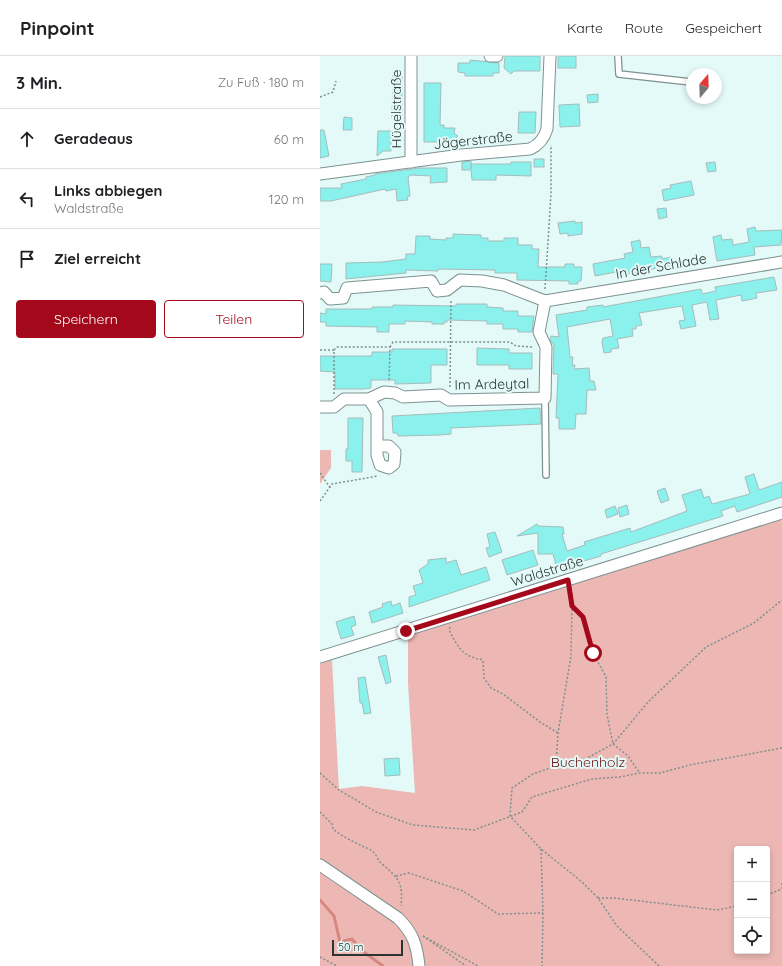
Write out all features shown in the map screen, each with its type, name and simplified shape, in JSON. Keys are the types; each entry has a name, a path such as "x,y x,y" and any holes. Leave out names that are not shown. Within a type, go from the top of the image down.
{"street":[{"name":"Hügelstraße","path":"411,56 411,162"},
{"path":"490,56 497,56"},
{"name":"Jägerstraße","path":"320,174 530,149 537,146 542,140 547,129 550,56"},
{"name":"In der Schlade","path":"545,301 782,262"},
{"path":"320,293 324,292 330,298 343,298 347,288 431,281 437,291 446,290 460,280 494,283 545,301"},
{"name":"Im Ardeytal","path":"389,392 403,397 441,395 449,400 545,398 546,347 539,332 545,301"},
{"path":"320,407 334,407 344,399 369,399 380,393 389,392"},
{"path":"369,399 377,412 377,446 377,460 380,465 389,468 394,464 396,456 395,452 389,446 377,446"},
{"name":"Waldstraße","path":"320,657 782,513"},
{"path":"320,865 408,927 418,949 420,966"}],"lane":[{"path":"618,56 619,74 686,82"},
{"path":"545,398 546,475"}],"path":[{"path":"320,97 333,92 336,80"},
{"path":"545,301 551,152"},
{"path":"449,400 452,285"},
{"path":"389,392 390,347 393,342 510,342 516,346 546,347"},
{"path":"320,350 334,350 337,347 390,347"},
{"path":"334,350 334,407"},
{"path":"320,501 331,489 332,484 380,476 380,465"},
{"path":"320,473 331,489"},
{"path":"556,766 558,733 571,656 572,606 568,580"},
{"path":"659,966 617,926 598,898 582,882 541,849 510,816 512,788 533,774 556,766 578,763 613,744 648,702 706,646 754,623 782,600"},
{"path":"572,606 583,617 593,653 606,677 607,714 613,744 628,756 639,773"},
{"path":"451,617 449,630 457,644 469,658 483,660 484,678 491,688 503,694 540,722 558,733"},
{"path":"320,773 339,790 376,812 413,825 474,830 522,812 532,797 592,779 620,777 639,773 660,773 690,765 782,748"},
{"path":"320,812 332,824 332,829 378,856 381,863 396,876 401,884 402,892 399,913 402,922"},
{"path":"541,849 543,913 542,966"},
{"path":"396,876 409,873 463,891 498,914 543,913"},
{"path":"770,894 782,889 782,881"},
{"path":"598,898 614,898 717,910 734,907"},
{"path":"466,966 433,945 420,934 478,966"},
{"path":"320,956 338,966"}],"green space":[{"path":"320,450 331,450 331,468 320,484"},
{"name":"Buchenholz","path":"782,518 782,966 320,966 320,664 332,660 339,789 362,786 415,793 408,683 408,635"}],"building":[{"path":"505,56 540,56 540,71 514,71 511,74 504,68"},
{"path":"558,56 576,56 576,68 558,68"},
{"path":"470,60 499,63 499,73 493,73 493,76 465,76 465,73 458,72 458,63 470,63"},
{"path":"393,74 402,74 402,119 392,118"},
{"path":"424,83 441,83 440,125 444,125 444,128 455,128 454,133 458,136 452,142 424,142"},
{"path":"598,94 598,102 588,103 587,95"},
{"path":"579,104 580,126 560,127 559,105"},
{"path":"519,112 536,112 535,133 518,133"},
{"path":"344,117 352,118 352,130 343,130"},
{"path":"320,130 324,130 329,156 320,158"},
{"path":"378,131 391,131 391,151 383,151 377,156"},
{"path":"534,159 544,159 544,167 534,167"},
{"path":"471,161 471,164 511,164 511,162 531,162 531,176 496,175 496,180 472,180 471,170 462,170 462,162"},
{"path":"715,162 716,171 708,172 706,163"},
{"path":"419,168 447,168 447,182 430,183 431,176 411,175 408,177 410,196 407,197 408,200 397,201 396,189 386,191 385,189 331,201 320,201 320,188 342,188 341,184 366,179 366,177 375,174"},
{"path":"691,181 694,195 664,201 662,190 671,188 670,185"},
{"path":"666,208 667,217 659,219 657,209"},
{"path":"575,221 575,223 582,222 582,234 568,236 568,233 560,234 558,223"},
{"path":"755,227 756,231 782,230 781,245 754,247 755,255 717,261 713,237 721,235 722,240 732,239 733,245 749,242 747,229"},
{"path":"453,234 481,235 481,238 488,238 488,241 504,241 504,238 518,238 518,245 532,245 532,249 539,249 538,267 565,267 565,264 574,264 574,267 582,267 581,281 578,281 578,284 569,284 569,281 517,280 517,273 495,273 495,270 438,269 438,271 406,270 406,273 346,279 346,263 382,262 406,259 406,254 415,254 416,236 430,236 430,239 446,240 446,238 453,238"},
{"path":"640,240 641,248 649,247 651,257 662,256 662,259 671,257 673,265 627,274 623,274 622,271 595,276 593,264 625,258 624,254 633,252 631,242"},
{"path":"320,264 332,264 331,282 320,281"},
{"path":"774,277 777,290 756,293 757,298 742,301 741,295 716,300 719,319 710,320 707,302 692,305 696,326 681,329 679,321 685,320 682,306 639,313 642,325 636,326 636,329 632,329 633,336 617,339 619,348 611,349 611,352 604,353 602,342 603,338 613,336 610,319 567,327 570,357 573,357 572,365 575,365 574,369 589,368 590,381 594,381 596,390 587,390 586,414 576,414 575,429 559,429 559,418 556,418 558,374 553,374 554,345 550,340 551,336 559,337 556,315 587,310 587,307 603,305 603,307 701,289 702,294 716,291 715,287"},
{"path":"456,304 487,304 487,307 503,308 503,311 518,311 518,316 534,316 532,332 518,332 518,329 503,329 503,324 487,324 487,321 447,320 444,324 432,324 432,322 405,321 405,324 389,324 389,332 377,332 377,327 326,326 326,322 320,322 320,313 326,314 326,309 372,309 372,307 393,307 393,305 456,306"},
{"path":"477,348 509,349 509,353 532,353 532,369 509,369 509,365 477,365"},
{"path":"392,349 447,349 447,365 431,365 431,383 395,384 395,380 371,380 371,388 364,389 335,389 335,372 320,371 320,356 372,356 372,352 392,352"},
{"path":"540,408 541,424 451,428 451,434 440,435 398,436 397,433 393,433 392,416"},
{"path":"348,418 363,418 362,472 352,472 352,461 346,461 346,449 348,449"},
{"path":"754,474 759,490 782,482 782,497 737,512 735,506 721,511 723,516 601,554 601,556 557,568 553,554 538,554 538,533 517,536 537,524 538,526 563,527 564,534 562,534 567,551 585,545 584,542 630,528 631,532 687,511 682,495 701,489 704,498 709,496 712,504 750,494 745,477"},
{"path":"665,488 669,500 661,503 657,491"},
{"path":"627,505 629,514 620,517 618,508"},
{"path":"615,506 618,514 607,518 605,510"},
{"path":"495,532 502,552 489,557 486,548 490,547 487,534"},
{"path":"533,550 538,565 507,575 502,560"},
{"path":"446,558 446,563 456,560 461,575 486,567 490,580 409,607 409,597 416,595 413,586 423,583 419,570 428,564 428,560"},
{"path":"391,601 392,606 400,603 403,613 372,623 369,612 383,607 382,604"},
{"path":"354,616 356,625 351,627 354,635 341,639 336,622"},
{"path":"386,655 391,682 386,684 378,657"},
{"path":"365,677 371,713 364,714 362,703 360,703 358,678"},
{"path":"399,758 400,775 385,776 384,759"}],"waterway":[{"path":"320,900 334,916 340,942 352,939 361,950 383,966"}],"route":[{"path":"406,631 568,580 572,606 583,617 593,653"}]}
